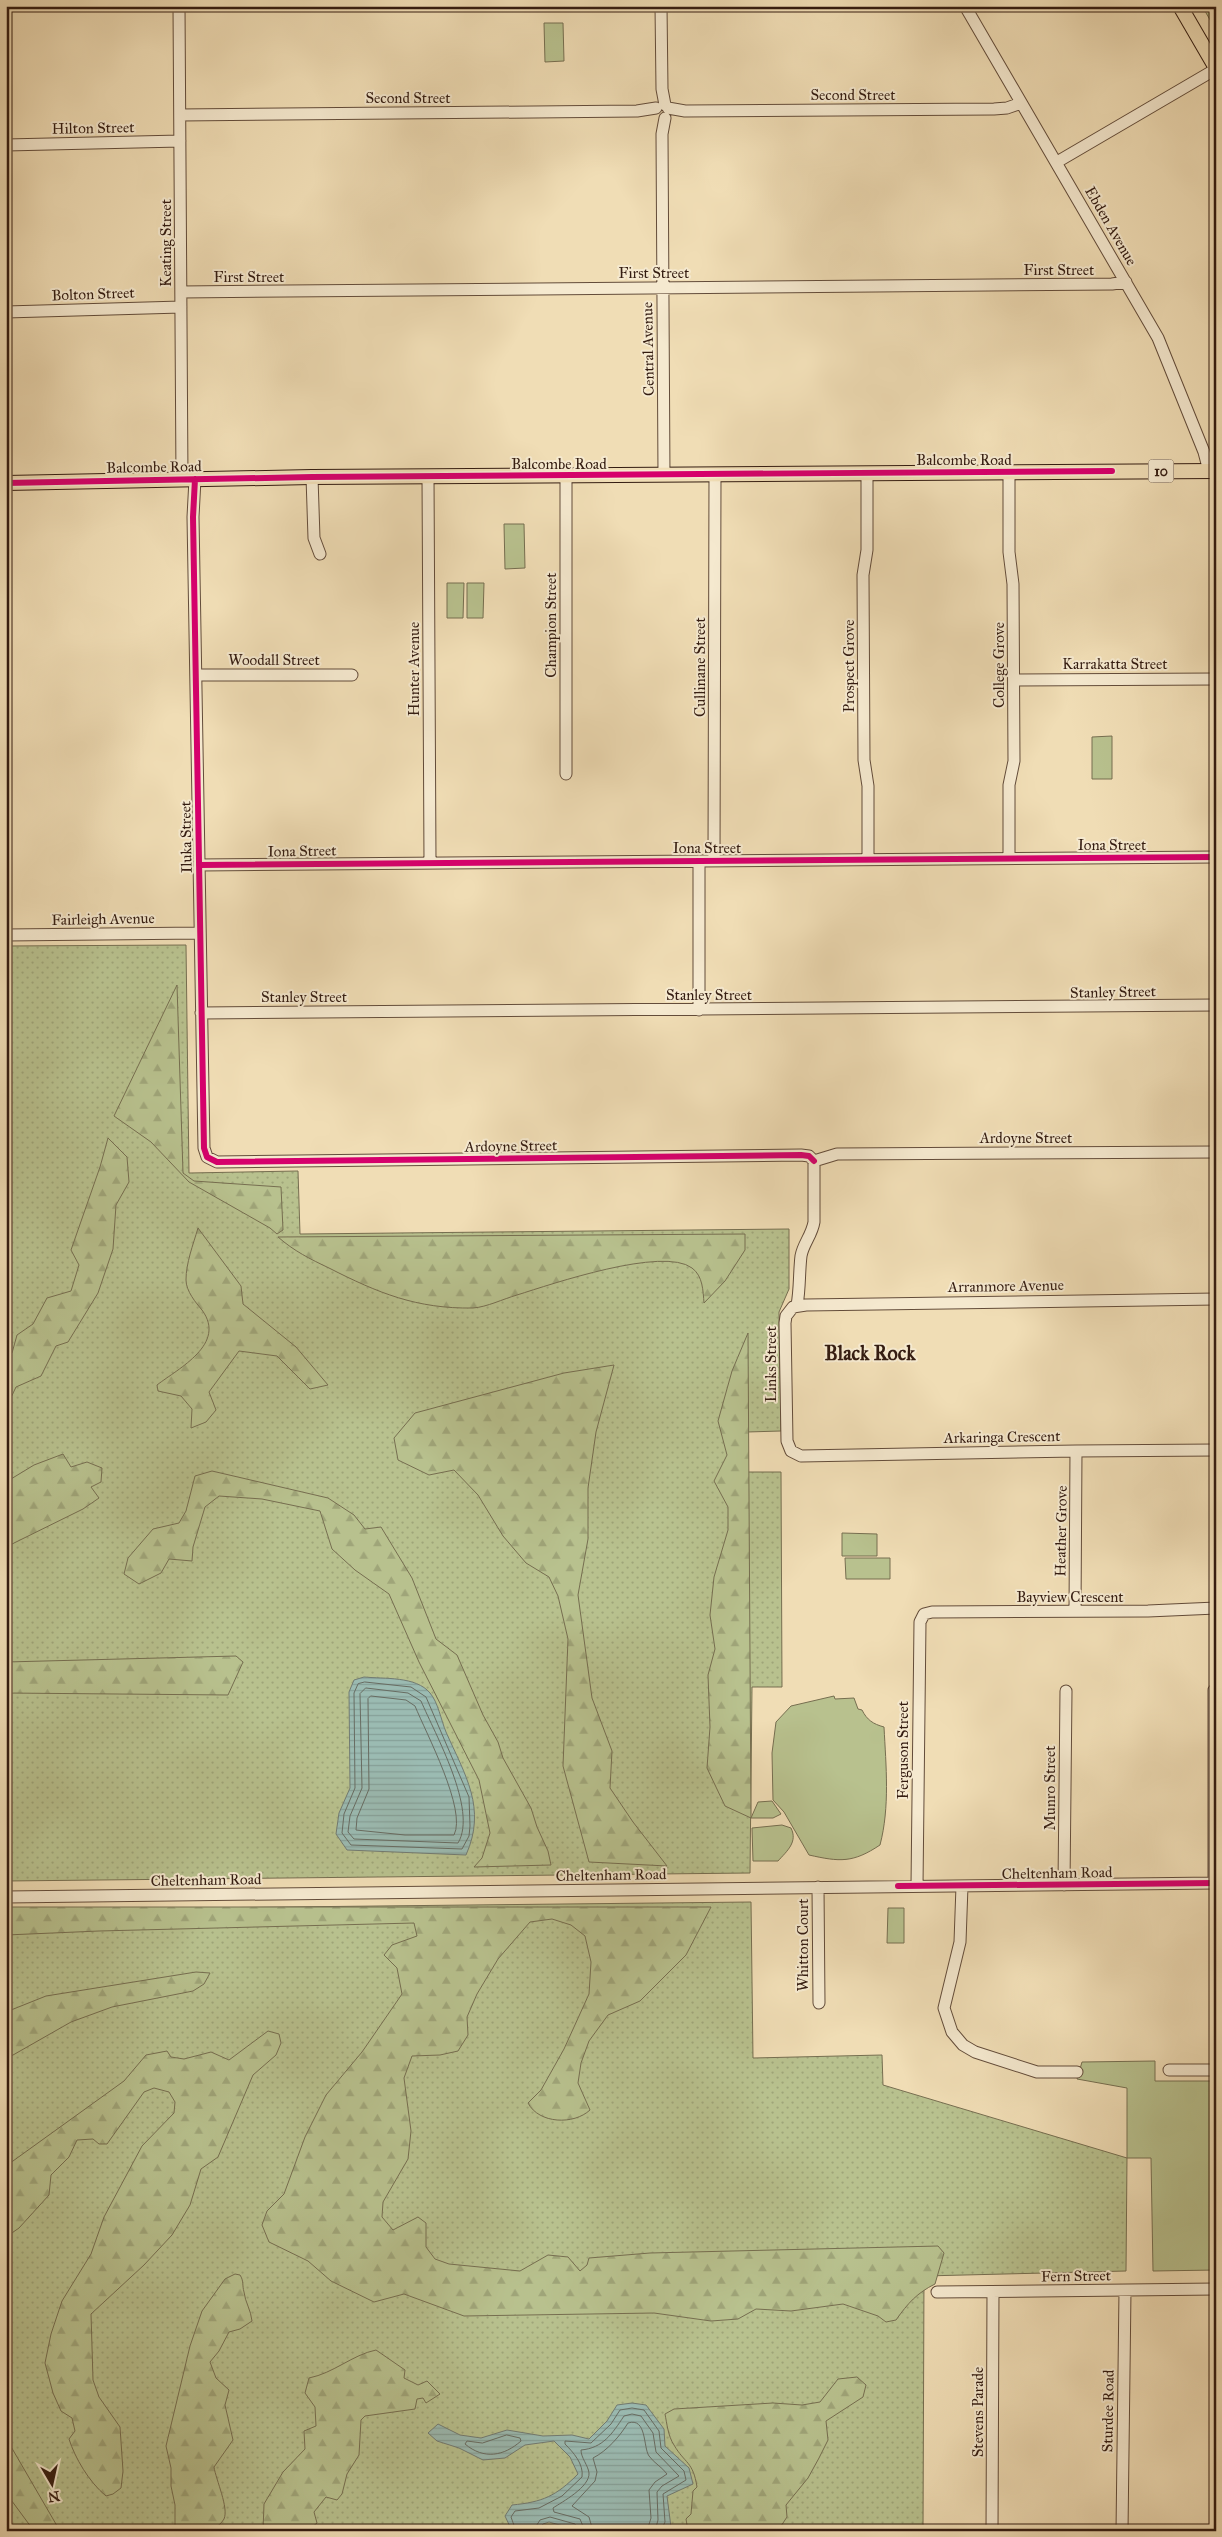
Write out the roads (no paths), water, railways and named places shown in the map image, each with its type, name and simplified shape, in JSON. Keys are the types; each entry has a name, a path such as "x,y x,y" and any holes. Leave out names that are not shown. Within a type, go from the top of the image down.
{"main road":[{"path":"1180,6 1216,68"},
{"name":"Balcombe Road","path":"6,483 312,477 1212,471"}],"street":[{"name":"Keating Street","path":"179,6 181,307 189,479"},
{"name":"Central Avenue","path":"661,6 664,475"},
{"name":"Ebden Avenue","path":"966,6 1126,282 1165,355 1212,471"},
{"path":"1057,162 1216,68"},
{"name":"Second Street","path":"180,115 994,109 1007,108 1021,103"},
{"name":"Hilton Street","path":"6,145 180,141"},
{"name":"First Street","path":"181,292 1112,284 1126,282"},
{"name":"Bolton Street","path":"6,312 181,307"},
{"name":"College Grove","path":"1009,472 1009,552 1014,584 1014,761 1009,785 1009,858"},
{"name":"Prospect Grove","path":"867,473 867,550 863,585 864,760 868,786 868,859"},
{"name":"Cullinane Street","path":"714,861 715,474"},
{"name":"Hunter Avenue","path":"428,476 430,862"},
{"name":"Champion Street","path":"566,476 566,774"},
{"path":"312,477 314,538 320,554"},
{"name":"Iluka Street","path":"189,479 193,516 204,1148 207,1157"},
{"name":"Woodall Street","path":"196,676 352,675"},
{"name":"Karrakatta Street","path":"1014,680 1216,679"},
{"name":"Iona Street","path":"199,865 1216,857"},
{"path":"699,861 699,1010"},
{"name":"Fairleigh Avenue","path":"6,935 200,933"},
{"name":"Stanley Street","path":"202,1013 1216,1005"},
{"name":"Ardoyne Street","path":"207,1157 217,1162 801,1155 812,1159 825,1153 1216,1152"},
{"path":"802,1305 801,1256 812,1232 814,1222 812,1159"},
{"name":"Arranmore Avenue","path":"802,1305 1216,1299"},
{"name":"Links Street","path":"791,1451 787,1441 786,1323 789,1311 802,1305"},
{"name":"Arkaringa Crescent","path":"791,1451 801,1456 1076,1450 1216,1450"},
{"name":"Heather Grove","path":"1075,1611 1076,1450"},
{"name":"Bayview Crescent","path":"924,1614 932,1612 1148,1611 1216,1608"},
{"name":"Ferguson Street","path":"917,1886 920,1622 924,1614"},
{"path":"1214,1690 1215,1884"},
{"name":"Munro Street","path":"1064,1885 1066,1691"},
{"name":"Cheltenham Road","path":"6,1897 1215,1884"},
{"path":"962,1886 960,1942 944,2008 952,2032 963,2045 984,2055 1037,2072 1077,2072"},
{"name":"Whitton Court","path":"818,1887 819,2003"},
{"path":"1169,2070 1216,2070"},
{"name":"Fern Street","path":"937,2292 1216,2289"},
{"name":"Sturdee Road","path":"1122,2531 1125,2291"},
{"name":"Stevens Parade","path":"992,2531 994,2292"}],"water":[{"path":"364,1677 408,1681 424,1688 433,1697 471,1792 474,1822 472,1838 466,1855 347,1850 336,1834 339,1813 350,1788 349,1692 354,1680"},
{"path":"632,2403 646,2405 664,2429 665,2446 689,2468 693,2484 667,2496 671,2527 659,2531 633,2529 581,2531 549,2522 543,2524 536,2531 512,2531 505,2516 512,2505 548,2497 563,2488 578,2474 570,2457 554,2441 525,2445 505,2458 483,2460 459,2448 437,2441 428,2433 438,2424 460,2435 481,2438 507,2430 543,2436 572,2435 589,2439 607,2421 617,2405"}],"district":[{"name":"Black Rock","path":"870,1353"}]}
